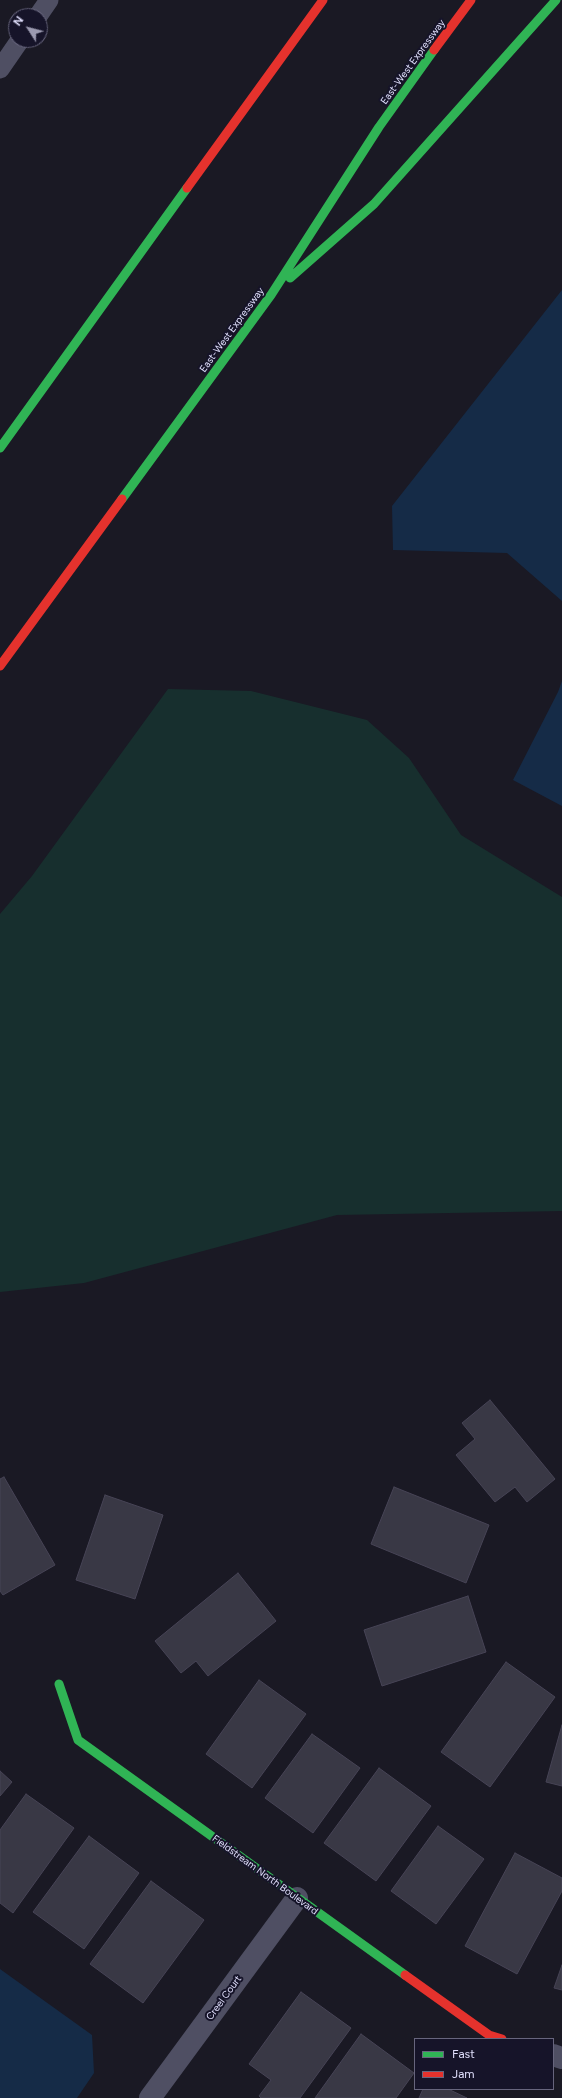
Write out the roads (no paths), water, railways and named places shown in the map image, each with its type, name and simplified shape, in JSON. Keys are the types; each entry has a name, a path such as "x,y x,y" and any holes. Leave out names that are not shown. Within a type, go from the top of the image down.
{"main road":[{"path":"0,448 323,0"},
{"name":"East-West Expressway","path":"0,666 271,295 378,127 471,0"},
{"path":"271,295 374,204 556,0"},
{"name":"Fieldstream North Boulevard","path":"59,1684 78,1740 489,2035 499,2038"}],"street":[{"name":"Creel Court","path":"150,2098 297,1898"}],"lane":[{"path":"0,69 14,48"}],"water":[{"path":"562,290 562,601 507,553 393,550 392,506"},
{"path":"562,681 562,806 513,780 558,692"},
{"path":"0,1969 92,2035 94,2073 77,2098 0,2098"}]}
